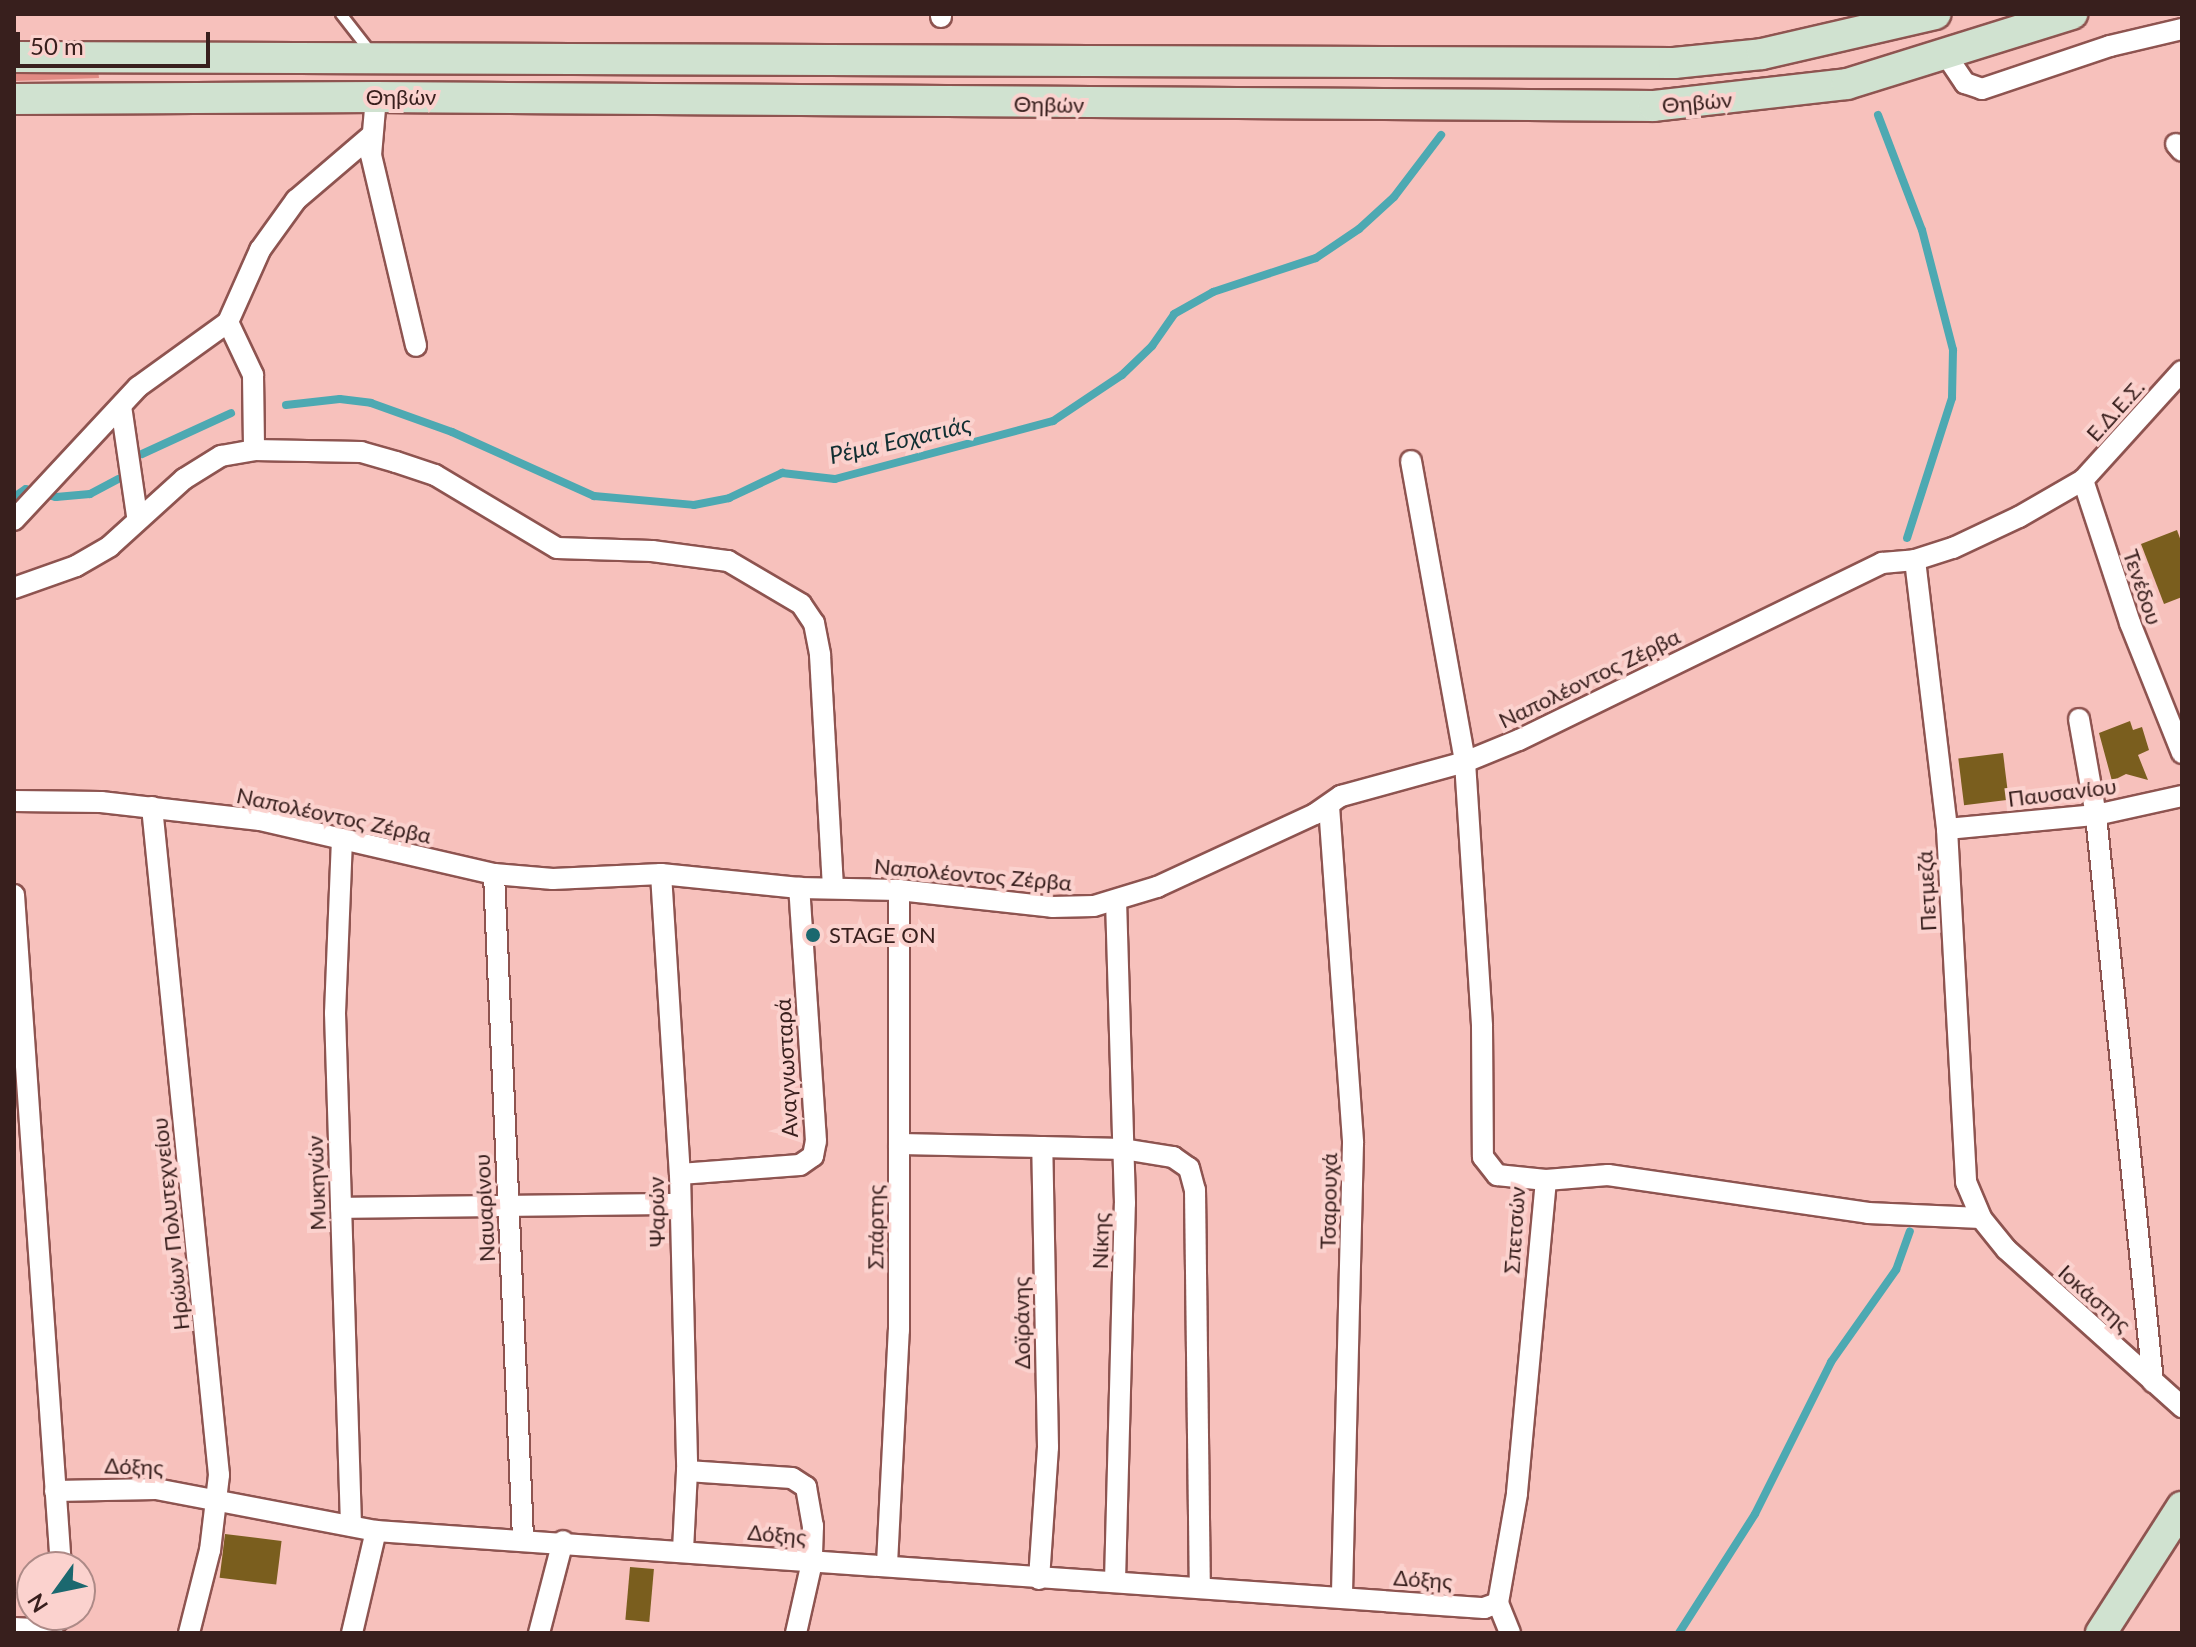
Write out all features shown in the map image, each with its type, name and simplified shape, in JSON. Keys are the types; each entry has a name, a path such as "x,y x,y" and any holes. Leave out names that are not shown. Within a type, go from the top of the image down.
{"main road":[{"name":"Θηβών","path":"14,57 1674,63 1776,51 1935,14"},
{"name":"Θηβών","path":"14,99 376,97 1654,106 1847,84 2072,14"},
{"path":"2110,1629 2182,1507"}],"street":[{"path":"1946,55 1965,83 1982,89 2110,46 2182,29"},
{"path":"376,97 371,155 416,346"},
{"path":"14,520 121,406 166,364 228,322 260,250 296,200 371,136"},
{"path":"228,322 253,375 254,450"},
{"name":"Ε.Δ.Ε.Σ.","path":"2083,480 2182,371"},
{"path":"121,406 137,516"},
{"path":"14,588 76,566 110,546 137,516 221,456 254,450 361,452 435,475 557,548 652,551 728,561 801,604 814,623 820,655 833,888"},
{"name":"Σπετσών","path":"1411,461 1465,762 1482,1026 1483,1157 1497,1175 1546,1180 1517,1494 1498,1603"},
{"name":"Ναπολέοντος Ζέρβα","path":"14,801 152,807 260,820 494,874 553,879 661,874 799,888 899,890 1052,907 1116,901 1329,806 1341,796 1465,762 1882,563 1915,560 2019,517 2083,480"},
{"name":"Τενέδου","path":"2083,480 2130,623 2182,753"},
{"name":"Πετμεζά","path":"1915,560 1947,829 1964,1171 1981,1218"},
{"path":"2079,719 2096,815 2153,1382"},
{"name":"Παυσανίου","path":"1947,829 2096,815 2182,796"},
{"name":"Τσαρουχά","path":"1329,806 1353,1143 1342,1598"},
{"name":"Ηρώων Πολυτεχνείου","path":"152,807 220,1497 189,1633"},
{"name":"Μυκηνών","path":"342,839 335,1013 351,1526"},
{"name":"Ναυαρίνου","path":"494,874 523,1539"},
{"name":"Ψαρών","path":"661,874 680,1174 687,1471 683,1550"},
{"name":"Αναγνωσταρά","path":"680,1174 800,1165 813,1156 816,1141 799,888"},
{"name":"Σπάρτης","path":"887,1564 899,1330 899,890"},
{"path":"14,895 60,1551"},
{"name":"Νίκης","path":"1115,1581 1123,1149 1116,901"},
{"path":"899,1144 1123,1149 1173,1157 1189,1168 1195,1190 1200,1588"},
{"name":"Δοϊράνης","path":"1039,1579 1048,1447 1042,1147"},
{"path":"1546,1180 1608,1175 1868,1213 1981,1218"},
{"path":"341,1208 679,1204"},
{"name":"Ιοκάστης","path":"1981,1218 2006,1249 2182,1407"},
{"path":"687,1471 800,1480 811,1504 812,1562 796,1633"},
{"name":"Δόξης","path":"55,1491 137,1487 220,1497 254,1510 376,1531 563,1541 812,1562 887,1564 1039,1579 1115,1581 1484,1608 1498,1603"},
{"path":"352,1633 376,1531"},
{"path":"539,1633 563,1541"},
{"path":"1498,1603 1510,1633"}],"lane":[{"path":"341,14 374,56"}],"shaded area":[{"path":"98,70 99,78 14,81 14,71"}],"building":[{"path":"2177,530 2182,544 2182,597 2164,604 2141,544"},
{"path":"2130,721 2133,730 2142,727 2149,750 2138,755 2148,780 2126,774 2112,781 2099,733"},
{"path":"2003,753 2009,800 1964,805 1958,758"},
{"path":"225,1534 282,1541 276,1585 220,1578"},
{"path":"630,1567 654,1569 649,1622 625,1620"}],"waterway":[{"path":"1878,115 1922,230 1953,350 1952,398 1907,538"},
{"name":"Ρέμα Εσχατιάς","path":"286,405 340,399 371,403 452,432 594,496 694,505 729,498 782,473 835,479 1053,421 1122,375 1152,346 1174,314 1213,292 1316,258 1359,229 1394,197 1441,135"},
{"name":"Ρέμα Εσχατιάς","path":"142,454 231,413"},
{"name":"Ρέμα Εσχατιάς","path":"14,497 26,489 56,497 90,494 118,479"},
{"path":"1679,1633 1755,1514 1831,1362 1896,1270 1910,1231"}],"place":[{"name":"STAGE ON","path":"813,935"}]}
